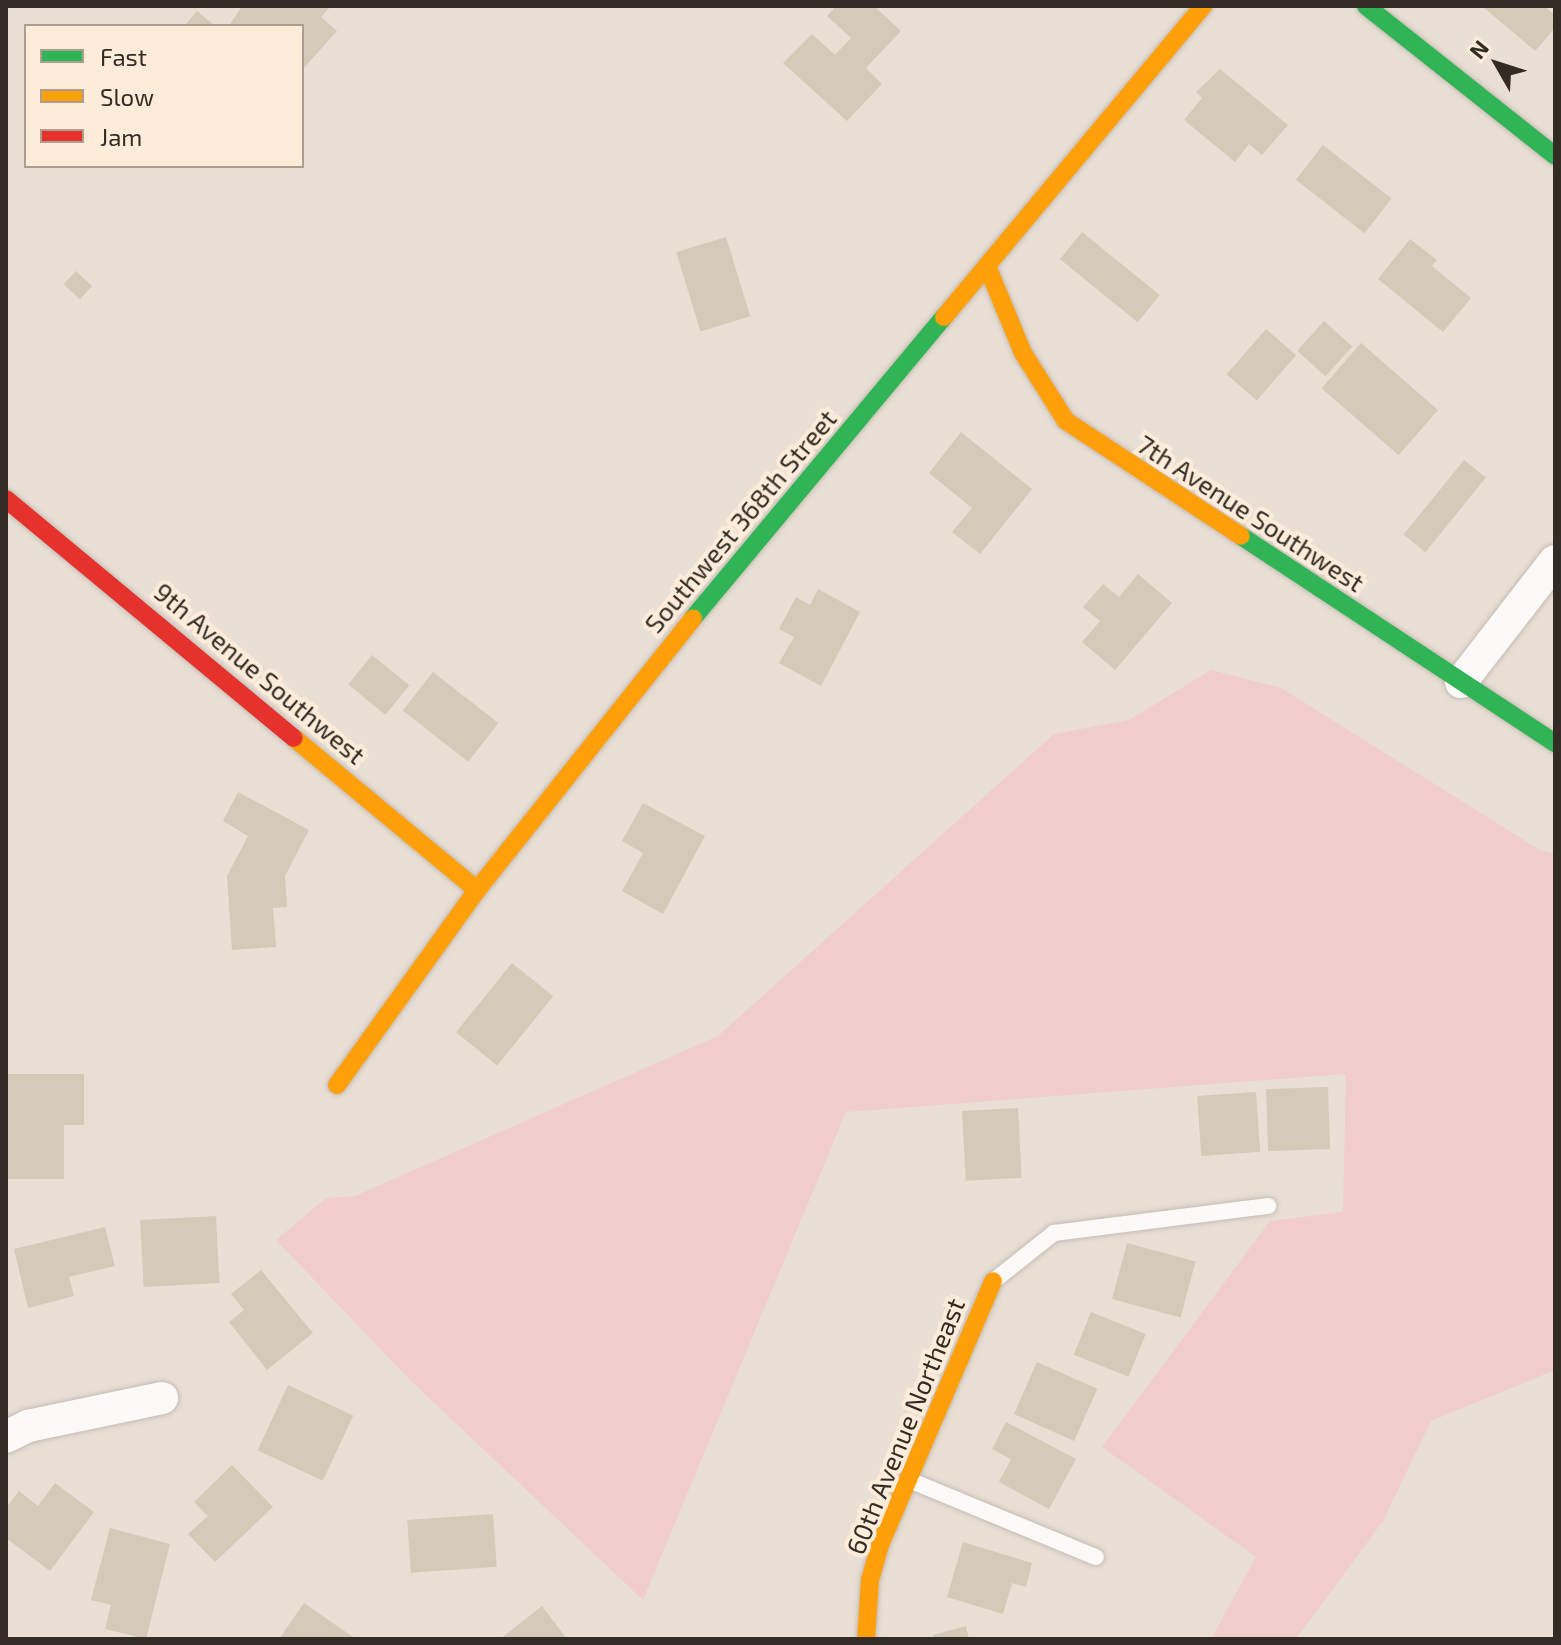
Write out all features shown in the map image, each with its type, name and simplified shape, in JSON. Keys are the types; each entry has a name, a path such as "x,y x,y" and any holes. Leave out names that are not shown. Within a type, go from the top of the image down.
{"street":[{"name":"Southwest 368th Street","path":"337,1085 477,890 640,682 1203,6"},
{"path":"1366,6 1555,156"},
{"name":"7th Avenue Southwest","path":"987,266 1023,353 1066,421 1555,743"},
{"name":"9th Avenue Southwest","path":"6,499 477,890"},
{"path":"1461,682 1555,561"},
{"name":"60th Avenue Northeast","path":"866,1639 870,1580 907,1479 993,1281"},
{"path":"6,1437 28,1426 162,1398"}],"lane":[{"path":"993,1281 1054,1233 1268,1206"},
{"path":"907,1479 1096,1557"}],"shaded area":[{"path":"1211,670 1281,688 1540,850 1555,854 1555,1370 1431,1421 1383,1521 1296,1639 1211,1639 1256,1557 1102,1447 1270,1221 1343,1212 1346,1074 846,1112 643,1600 411,1381 276,1240 326,1198 355,1196 718,1036 1054,734 1129,720"}],"building":[{"path":"242,6 331,6 321,17 337,31 304,68 304,24 230,24"},
{"path":"836,6 874,6 901,31 866,68 882,84 847,121 783,63 812,34 835,55 851,38 827,16"},
{"path":"1482,6 1544,6 1555,15 1555,28 1535,51"},
{"path":"197,11 213,24 186,24"},
{"path":"1220,69 1288,125 1262,155 1249,144 1235,162 1184,120 1202,98 1196,92"},
{"path":"1323,145 1392,199 1364,233 1296,180"},
{"path":"1082,232 1160,295 1138,322 1060,259"},
{"path":"726,237 750,316 701,332 676,252"},
{"path":"1410,239 1437,260 1432,266 1471,298 1443,332 1378,279"},
{"path":"76,271 92,286 80,299 64,284"},
{"path":"1324,321 1352,346 1325,376 1297,351"},
{"path":"1266,329 1296,355 1257,401 1227,374"},
{"path":"1361,343 1438,410 1399,455 1322,388"},
{"path":"961,432 1032,489 980,554 952,532 972,508 929,473"},
{"path":"1464,460 1486,478 1425,552 1404,535"},
{"path":"1138,574 1172,603 1115,670 1082,642 1100,621 1083,607 1103,584 1119,597"},
{"path":"818,589 860,612 821,686 779,663 794,637 779,629 796,597 810,605"},
{"path":"372,655 409,685 385,715 348,685"},
{"path":"433,672 498,723 468,762 403,711"},
{"path":"238,792 309,830 285,876 287,907 273,908 276,947 232,950 227,876 248,836 223,821"},
{"path":"643,803 705,836 663,914 622,891 643,853 622,841"},
{"path":"512,963 553,996 497,1066 456,1032"},
{"path":"7,1074 84,1074 84,1125 64,1125 64,1179 7,1179"},
{"path":"1328,1087 1330,1149 1268,1151 1266,1089"},
{"path":"1256,1092 1260,1152 1201,1156 1197,1096"},
{"path":"1018,1108 1022,1178 966,1181 962,1111"},
{"path":"216,1216 220,1283 144,1287 140,1220"},
{"path":"105,1227 115,1266 69,1277 74,1296 28,1308 14,1249"},
{"path":"1127,1243 1196,1261 1181,1317 1112,1299"},
{"path":"261,1270 313,1333 267,1370 229,1322 244,1310 231,1294"},
{"path":"1091,1312 1146,1334 1128,1377 1074,1355"},
{"path":"1037,1362 1097,1389 1074,1441 1014,1414"},
{"path":"288,1385 353,1415 323,1481 258,1450"},
{"path":"1006,1422 1076,1459 1049,1509 999,1482 1011,1459 992,1449"},
{"path":"232,1465 273,1507 215,1562 188,1534 208,1516 194,1502"},
{"path":"55,1483 94,1512 50,1571 6,1538 6,1508 19,1491 38,1506"},
{"path":"493,1514 497,1567 411,1573 407,1520"},
{"path":"110,1528 170,1544 146,1639 105,1629 111,1605 91,1600"},
{"path":"963,1542 1032,1563 1026,1587 1012,1583 1003,1614 947,1597"},
{"path":"304,1603 356,1639 279,1639"},
{"path":"542,1606 567,1639 500,1639"},
{"path":"966,1626 969,1639 934,1639 933,1635"}],"traffic: fast":[{"path":"1366,6 1555,156"},
{"path":"693,618 944,317"},
{"path":"1241,536 1555,743"}],"traffic: slow":[{"path":"944,317 1203,6"},
{"path":"987,266 1023,353 1066,421 1241,536"},
{"path":"337,1085 477,890 693,618"},
{"path":"294,738 477,890"},
{"path":"866,1639 870,1580 880,1545 993,1281"}],"traffic: jam":[{"path":"6,499 294,738"}]}
